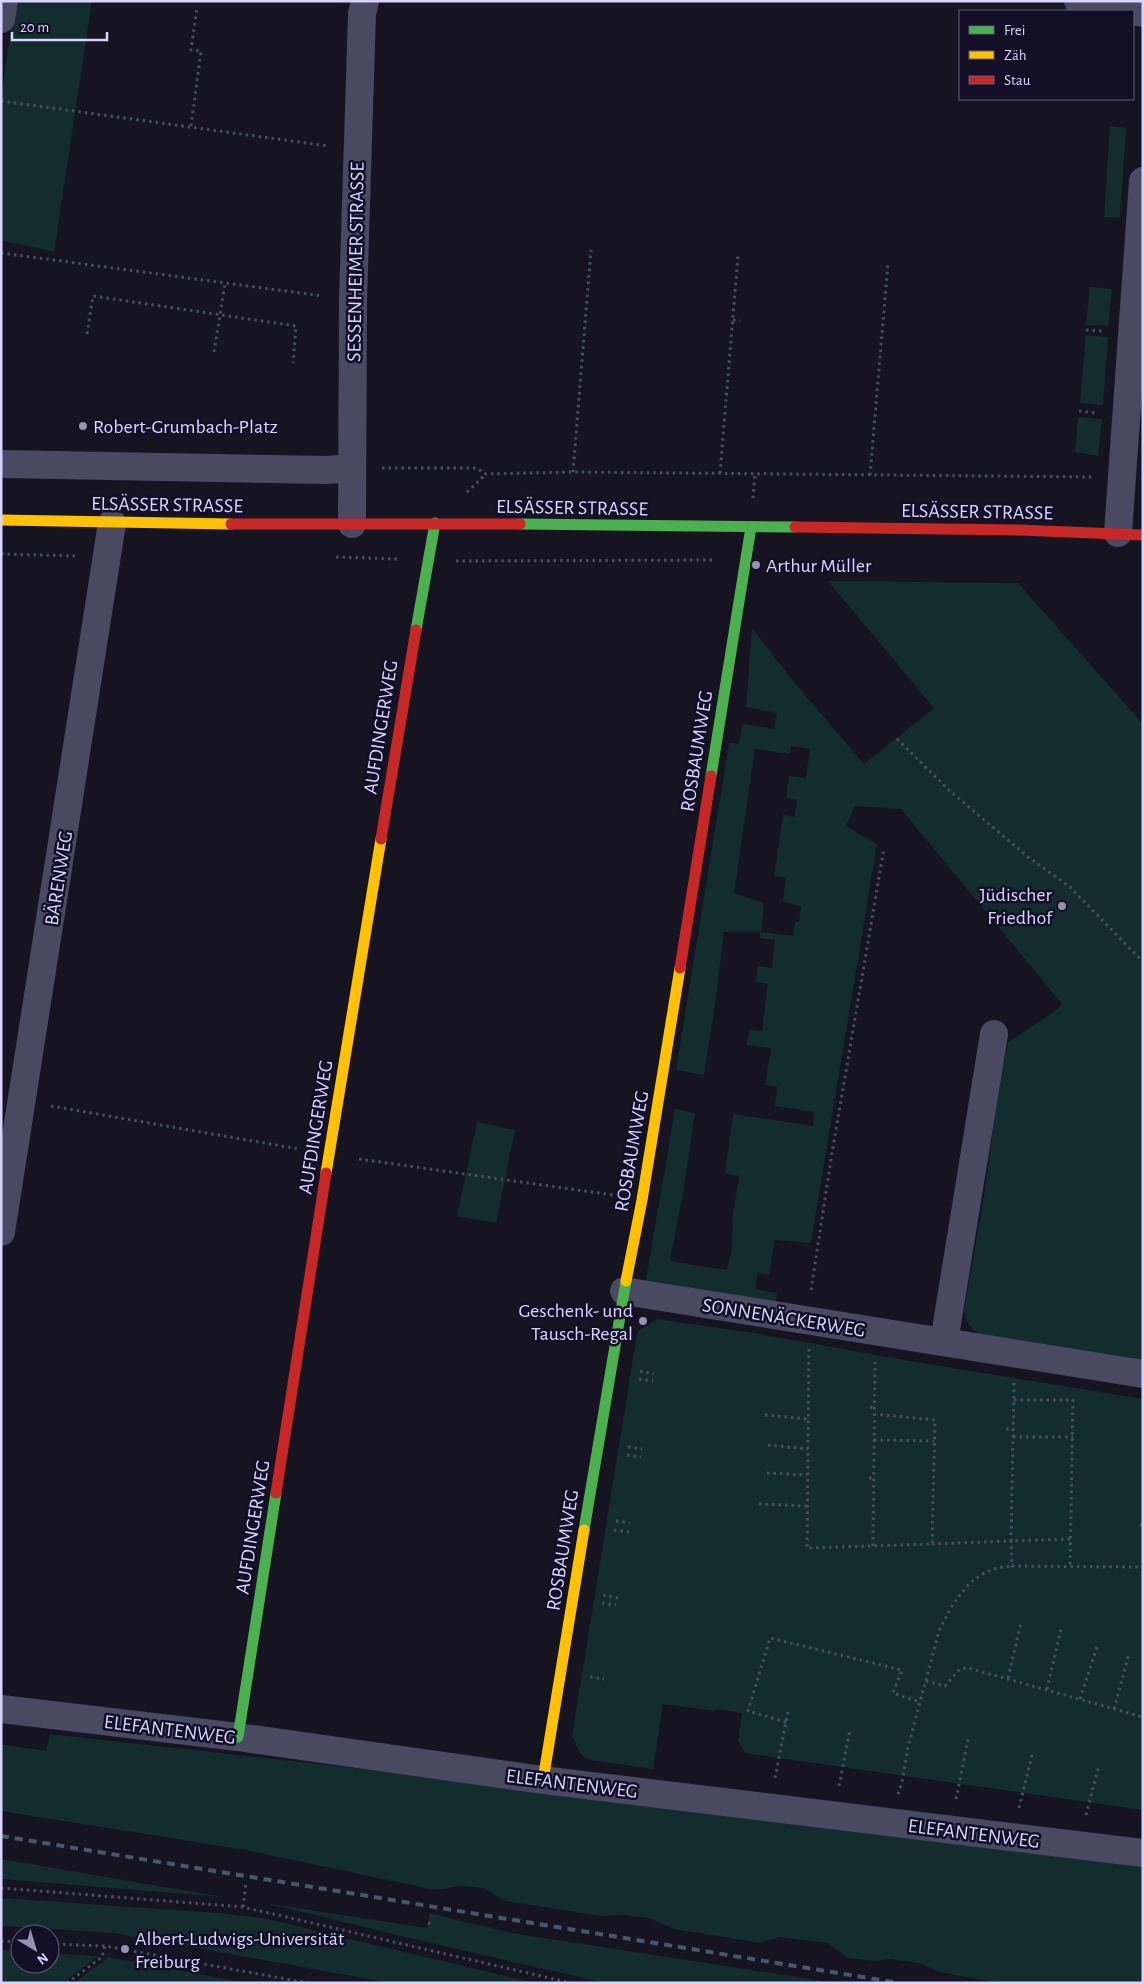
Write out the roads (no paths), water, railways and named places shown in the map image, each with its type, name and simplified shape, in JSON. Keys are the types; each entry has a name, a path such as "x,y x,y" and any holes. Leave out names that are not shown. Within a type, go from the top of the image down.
{"street":[{"path":"1,19 4,1"},
{"name":"SESSENHEIMER STRASSE","path":"352,524 353,300 362,14 365,1"},
{"path":"1078,1 1129,10"},
{"path":"1130,534 1122,477 1143,181"},
{"path":"1,464 327,470 352,468"},
{"name":"ELSÄSSER STRASSE","path":"1,520 285,525 435,523 1019,530 1130,534"},
{"name":"BÄRENWEG","path":"1,1232 112,523"},
{"name":"AUFDINGERWEG","path":"238,1737 331,1144 425,571 435,523"},
{"name":"ROSBAUMWEG","path":"543,1780 624,1291 642,1200 751,527"},
{"path":"944,1342 994,1034"},
{"name":"SONNENÄCKERWEG","path":"624,1291 808,1332 944,1342 1143,1374"},
{"name":"ELEFANTENWEG","path":"1,1709 238,1737 543,1780 1143,1853"}],"railway":[{"path":"1,1836 899,1983"}],"place":[{"name":"Robert-Grumbach-Platz","path":"83,426"},
{"name":"Arthur Müller","path":"756,565"},
{"name":"Jüdischer Friedhof","path":"1062,906"},
{"name":"Geschenk- und Tausch-Regal","path":"643,1321"},
{"name":"Albert-Ludwigs-Universität Freiburg","path":"125,1949"}]}
